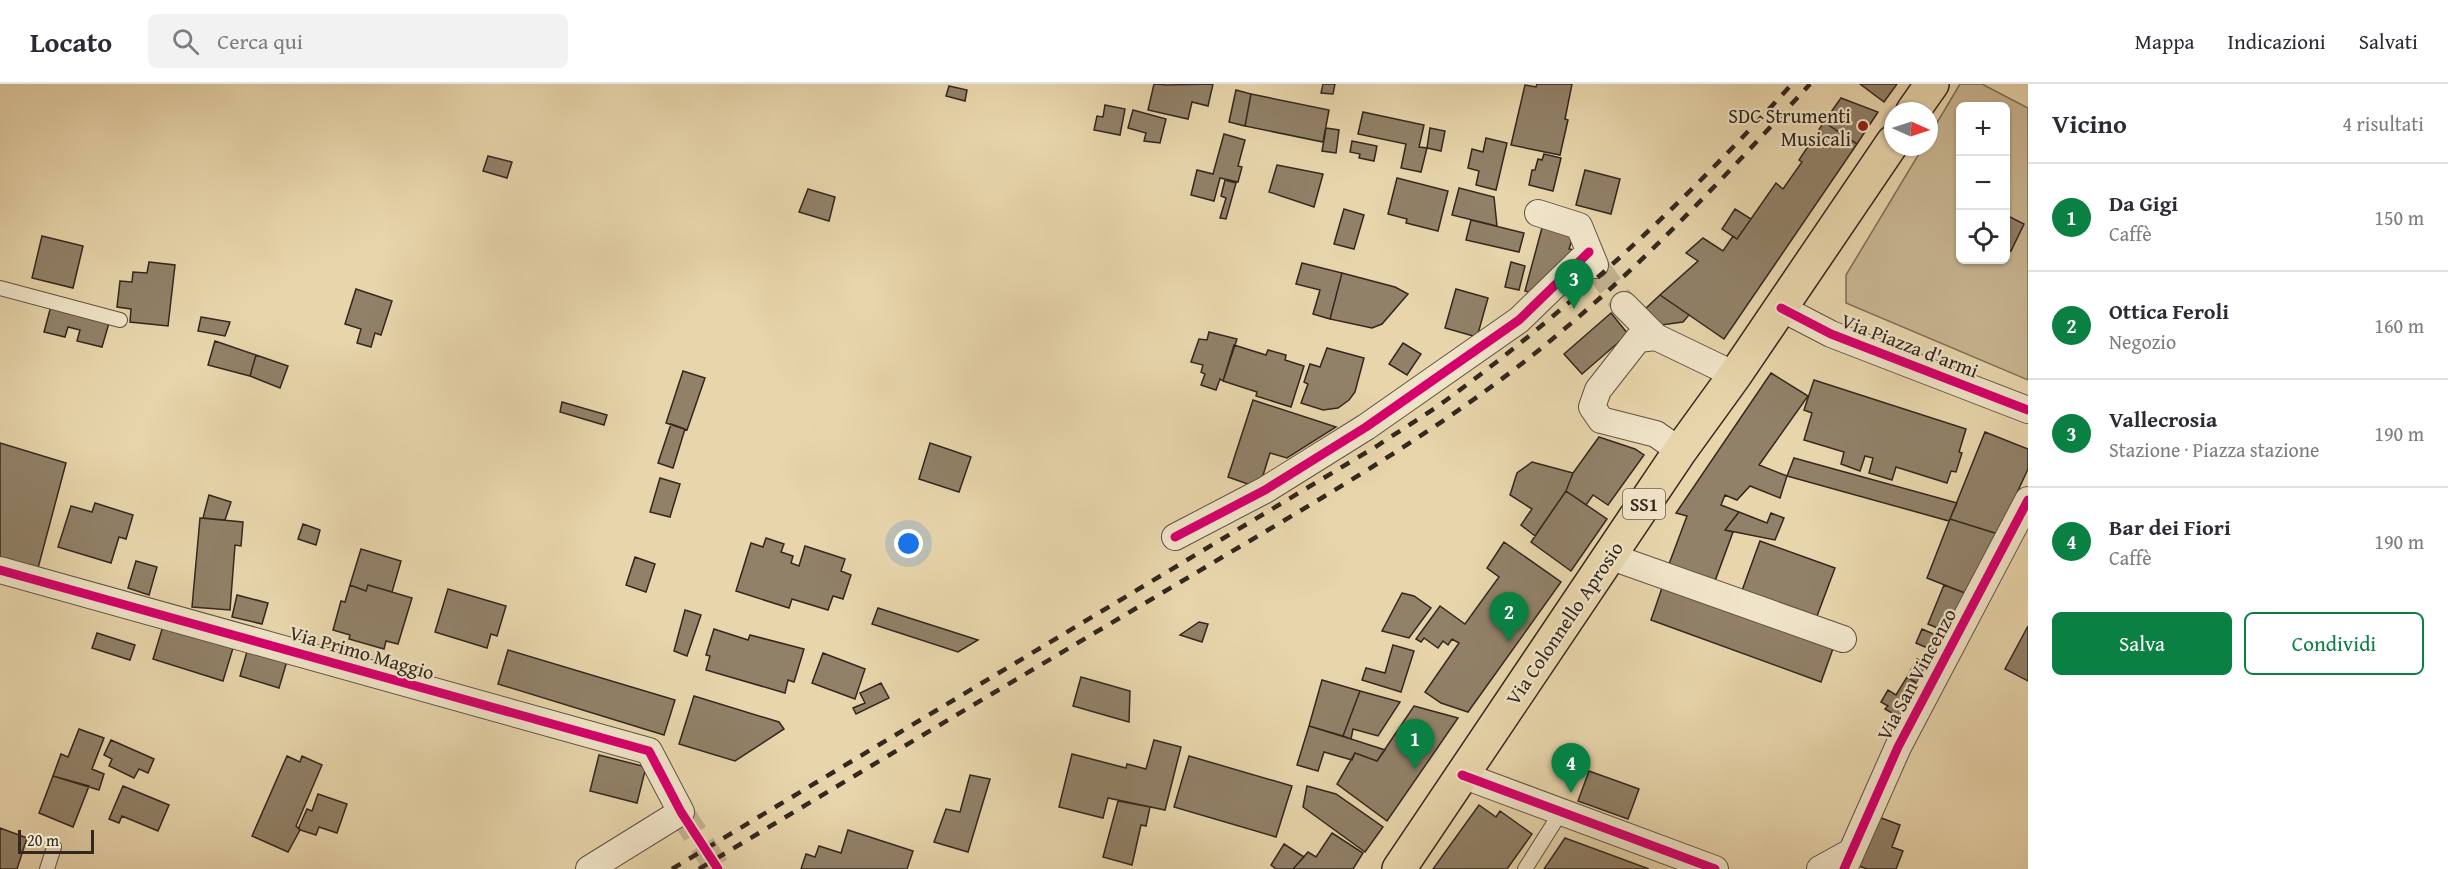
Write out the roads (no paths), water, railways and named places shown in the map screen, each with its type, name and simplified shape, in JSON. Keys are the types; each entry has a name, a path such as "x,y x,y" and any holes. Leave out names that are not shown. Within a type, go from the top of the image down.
{"main road":[{"path":"1920,102 1932,84"},
{"name":"Via Colonnello Aprosio","path":"1399,869 1680,451 1735,375 1884,154"}],"street":[{"path":"1175,537 1265,490 1366,427 1519,320 1592,259 1579,226 1538,213"},
{"path":"1624,305 1656,337 1735,375"},
{"name":"Via Piazza d'armi","path":"1781,308 1831,334 2028,410"},
{"path":"1656,337 1638,339 1598,390 1592,407 1601,420 1656,434 1680,451"},
{"name":"Via San Vincenzo","path":"1848,861 1898,747 2028,500"},
{"path":"1609,556 1843,639"},
{"name":"Via Primo Maggio","path":"0,570 649,751 681,812 589,869"},
{"path":"1462,775 1715,869"},
{"path":"1820,869 1848,861"}],"lane":[{"path":"0,288 120,320"},
{"path":"1525,869 1561,812"},
{"path":"46,869 54,847"}],"tunnel":[{"path":"1595,265 1624,305"},
{"path":"681,812 718,869"}],"railway":[{"path":"672,869 1377,446 1437,407 1538,329 1627,251 1670,211 1792,84"},
{"path":"699,869 1331,493 1469,403 1556,336 1623,277 1718,182 1810,84"}],"place":[{"name":"SDC Strumenti Musicali","path":"1863,126"},
{"name":"Vallecrosia","path":"1574,309"},
{"name":"Ottica Feroli","path":"1509,642"},
{"name":"Da Gigi","path":"1415,769"},
{"name":"Bar dei Fiori","path":"1571,793"}]}
